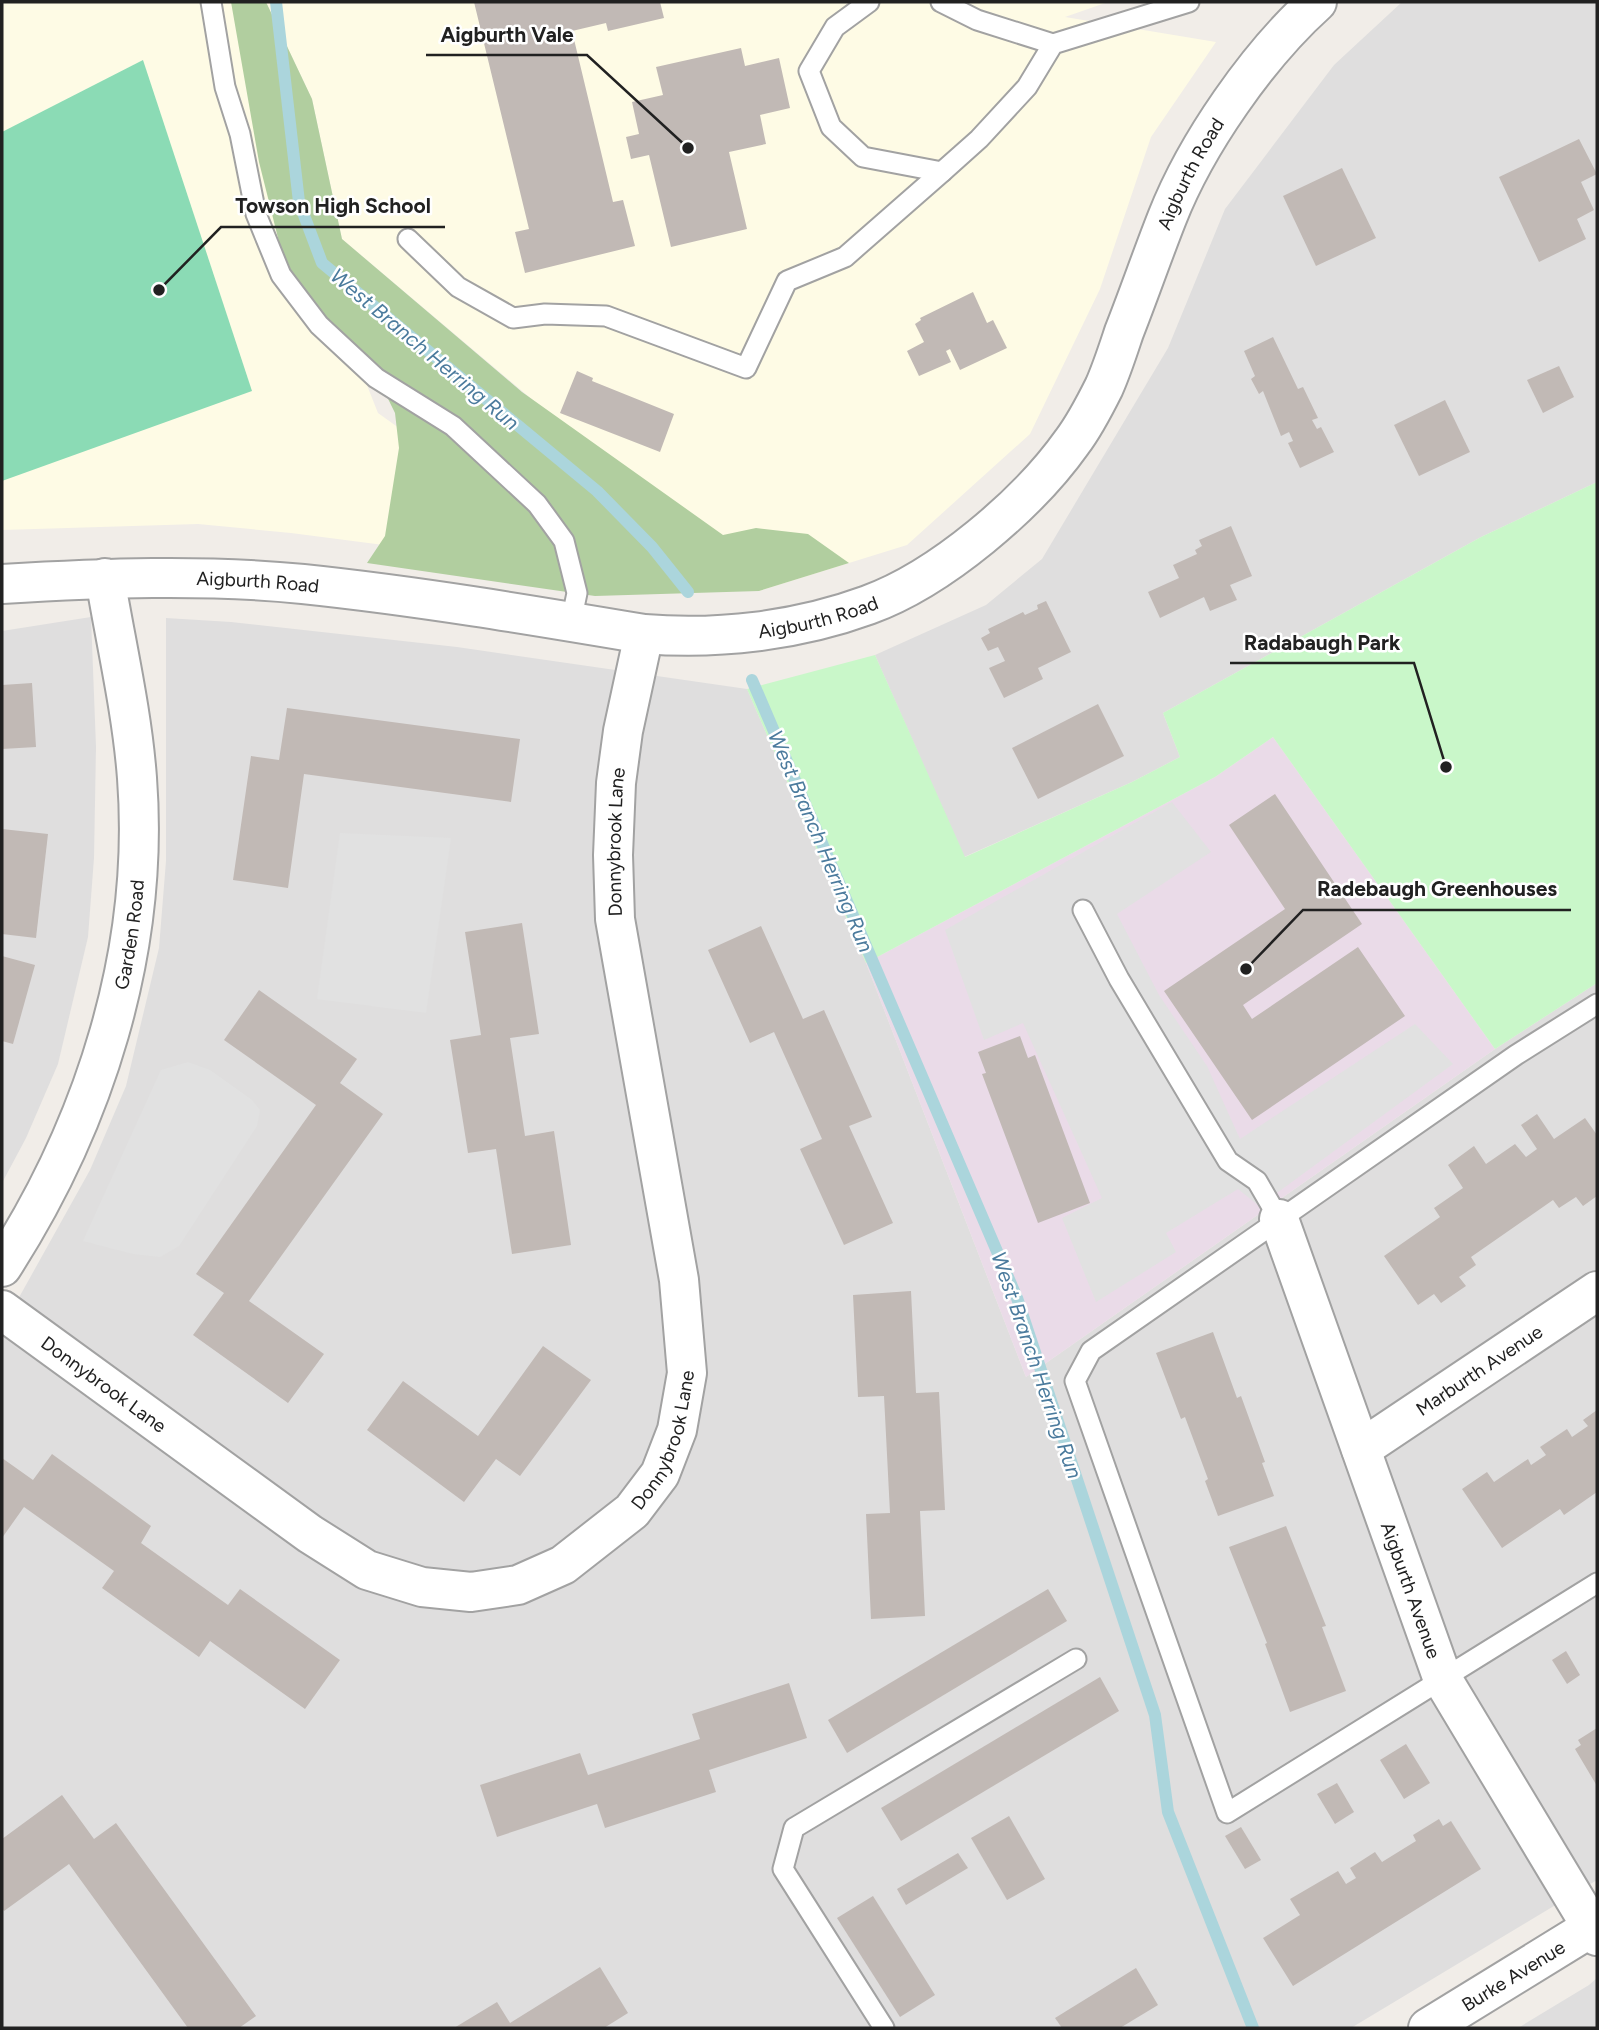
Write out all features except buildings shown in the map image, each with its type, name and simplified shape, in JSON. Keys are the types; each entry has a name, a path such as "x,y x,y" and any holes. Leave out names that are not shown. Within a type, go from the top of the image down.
{"street":[{"name":"Aigburth Road","path":"2,584 105,578 301,584 644,634 707,636 749,632 837,616 870,604 906,587 951,558 1003,517 1054,466 1085,422 1105,383 1168,215 1205,145 1254,72 1311,3"},
{"name":"Garden Road","path":"2,1267 44,1195 81,1117 112,1025 129,941 138,852 137,776 105,578"},
{"name":"Donnybrook Lane","path":"2,1310 310,1534 367,1570 422,1587 471,1592 518,1586 563,1565 632,1511 660,1474 677,1430 687,1373 679,1280 614,919 612,855 616,783 623,731 644,634"},
{"name":"Aigburth Avenue","path":"1279,1219 1443,1680 1595,1929"},
{"name":"Marburth Avenue","path":"1361,1449 1597,1291"},
{"name":"Burke Avenue","path":"1428,2028 1595,1929"}],"lane":[{"path":"211,2 225,87 240,134 256,214 281,275 319,325 376,378 453,426 537,504 564,541 577,593 571,622"},
{"path":"869,2 835,27 809,71 831,127 863,157 942,172"},
{"path":"941,2 977,20 1053,44 1189,2"},
{"path":"408,239 458,287 513,318 545,314 606,316 746,368 787,281 845,257 942,172 979,139 1027,87 1053,44"},
{"path":"1083,910 1119,979 1228,1161 1257,1181 1279,1219"},
{"path":"1597,1004 1516,1055 1091,1351 1075,1381 1227,1814 1597,1583"},
{"path":"884,2028 783,1870 794,1828 1076,1659"}],"shaded area":[{"path":"2,2 253,2 339,315 378,413 452,466 461,555 198,524 2,530"},
{"path":"266,2 1108,2 1065,17 1216,42 1151,137 1100,289 1030,434 907,545 759,591 342,239 312,99"},
{"path":"1402,2 1597,2 1597,482 1481,537 1163,713 1180,757 1132,782 964,857 875,655 986,605 1042,559 1168,348 1225,209 1334,65"},
{"path":"91,617 96,747 94,858 88,937 58,1064 26,1138 2,1183 2,631"},
{"path":"166,618 231,622 457,647 747,689 866,963 1026,1377 1495,1049 1597,983 1597,1880 1351,2028 2,2028 2,1324 90,1170 126,1086 159,948 166,861"},
{"path":"1273,737 1495,1049 1026,1377 866,963 1215,777"},
{"path":"1172,802 1211,852 1117,914 1159,995 1207,1066 1240,1139 1415,1024 1453,1064 1259,1206 1238,1189 1166,1233 1176,1252 1096,1302 1062,1218 1102,1198 1023,1023 984,1040 945,930"},
{"path":"340,833 451,838 426,1013 317,999"},
{"path":"188,1062 210,1070 252,1100 260,1110 257,1126 179,1246 160,1257 133,1254 83,1241 161,1070"},
{"path":"1597,1978 1597,2028 1518,2028 1589,1985"}],"green space":[{"path":"231,2 266,2 312,99 342,239 522,392 723,535 756,528 808,534 849,563 759,591 595,596 367,563 385,536 399,448 395,413 368,358 312,307 283,258 259,162"},
{"path":"143,60 252,391 2,481 2,132"},
{"path":"1597,482 1597,983 1495,1049 1273,737 1215,777 866,963 747,689 875,655 965,857 1132,782 1180,757 1163,713 1481,537"}],"waterway":[{"name":"West Branch Herring Run","path":"276,2 299,202 322,263 597,491 652,547 688,592"},
{"name":"West Branch Herring Run","path":"752,680 1017,1298 1155,1715 1168,1812 1253,2028"}],"place":[{"name":"Aigburth Vale","path":"688,148"},
{"name":"Towson High School","path":"159,290"},
{"name":"Radabaugh Park","path":"1446,767"},
{"name":"Radebaugh Greenhouses","path":"1246,969"}]}
